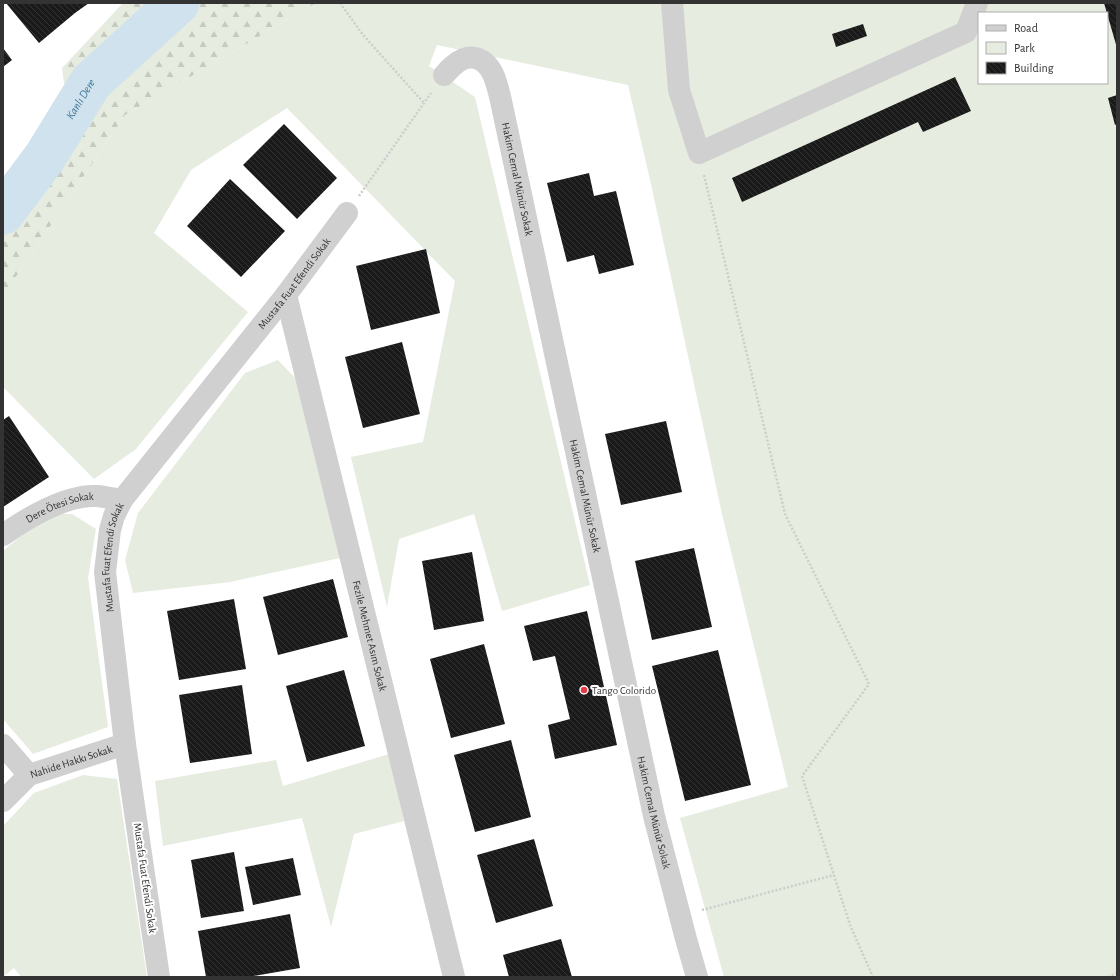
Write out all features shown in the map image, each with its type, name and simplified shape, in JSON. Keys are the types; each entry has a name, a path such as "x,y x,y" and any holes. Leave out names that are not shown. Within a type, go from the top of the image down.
{"street":[{"path":"672,3 679,90 699,154 966,32 976,3"},
{"name":"Hakim Cemal Münür Sokak","path":"444,75 461,60 470,57 477,58 484,63 492,73 497,84 654,816 697,977"},
{"name":"Mustafa Fuat Efendi Sokak","path":"159,977 125,744 105,572 110,530 114,516 122,500 286,295 347,213"},
{"name":"Fezile Mehmet Asım Sokak","path":"286,295 454,977"},
{"name":"Dere Ötesi Sokak","path":"3,535 42,511 80,497 97,496 122,500"},
{"name":"Nahide Hakkı Sokak","path":"3,801 29,775 125,744"},
{"path":"3,745 29,775"}],"path":[{"path":"340,3 363,35 424,103"},
{"path":"347,213 444,75"},
{"path":"699,154 785,514 868,684 802,776 850,925 873,976 877,977"},
{"path":"680,916 834,875"},
{"path":"1108,977 1117,973"}],"green space":[{"path":"123,3 316,3 125,115 3,296 3,211 73,147 62,68"},
{"path":"316,3 1117,3 1117,977 724,977 680,818 788,787 722,514 651,184 628,85 437,45 429,66 475,97 590,585 502,611 474,514 399,539 387,607 351,457 423,442 455,281 287,108 191,170 154,233 248,312 136,449 94,479 3,387 3,296 125,115"},
{"path":"278,360 297,380 340,558 230,582 133,593 125,560 138,513 245,373"},
{"path":"47,514 72,514 96,529 88,578 108,727 33,754 3,719 3,551"},
{"path":"389,754 404,821 354,834 331,927 302,818 163,846 155,781 276,760 283,786"},
{"path":"83,775 117,779 147,977 21,977 14,968 3,977 3,826 34,793"}],"building":[{"path":"6,3 89,3 39,43"},
{"path":"1104,3 1117,3 1117,48 1108,12 1107,12"},
{"path":"863,24 867,36 836,47 832,34"},
{"path":"3,48 12,60 3,67"},
{"path":"955,77 971,111 923,132 918,122 742,202 732,178"},
{"path":"1117,95 1117,124 1115,125 1108,98"},
{"path":"284,124 337,178 297,219 243,165"},
{"path":"589,173 594,196 616,191 634,265 599,274 594,255 567,262 547,183"},
{"path":"230,179 285,231 241,277 187,226"},
{"path":"426,249 440,313 371,330 356,266"},
{"path":"402,342 420,414 363,428 345,357"},
{"path":"9,416 49,477 3,507 3,420"},
{"path":"666,421 682,492 621,505 605,434"},
{"path":"694,548 712,627 652,640 635,561"},
{"path":"472,552 484,621 434,630 422,561"},
{"path":"333,579 348,637 278,655 263,597"},
{"path":"234,599 246,669 179,680 167,611"},
{"name":"Tango Colorido","path":"587,611 617,745 555,759 548,725 570,719 555,656 533,661 524,626"},
{"path":"484,644 505,724 451,738 430,659"},
{"path":"718,650 751,785 685,801 652,666"},
{"path":"344,670 365,746 307,762 286,686"},
{"path":"242,685 252,754 190,763 179,695"},
{"path":"511,740 531,817 475,832 454,755"},
{"path":"534,839 553,906 496,923 477,855"},
{"path":"234,852 244,911 201,918 191,860"},
{"path":"293,858 301,895 253,905 245,867"},
{"path":"290,914 300,968 248,977 206,977 198,931"},
{"path":"561,939 572,977 509,977 503,955"}],"waterway":[{"name":"Kanlı Dere","path":"3,213 45,157 91,82 178,3"}],"place":[{"name":"Tango Colorido","path":"584,690"}]}
